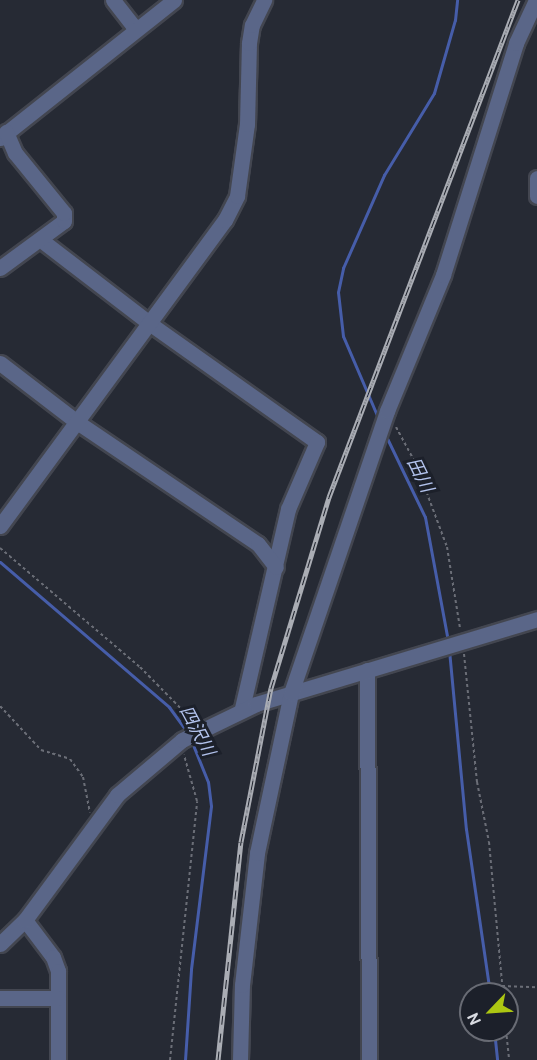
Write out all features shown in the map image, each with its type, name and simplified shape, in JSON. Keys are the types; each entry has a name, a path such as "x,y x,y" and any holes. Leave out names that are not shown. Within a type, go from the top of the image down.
{"street":[{"path":"113,0 135,28"},
{"path":"0,268 64,221 64,213 3,135 135,28 174,0"},
{"path":"0,526 225,220 237,196 247,124 249,43 252,25 264,0"},
{"path":"240,1060 242,985 257,853 291,693 378,436 443,275 502,82 536,0"},
{"path":"537,178 537,196"},
{"path":"41,240 150,323 317,441 288,509 242,709"},
{"path":"0,363 77,422 258,544 276,567"},
{"path":"0,944 25,920 117,795 180,742 199,730 242,709 537,619"},
{"path":"367,670 369,1060"},
{"path":"25,920 53,957 58,971 58,1060"},
{"path":"0,998 58,998"}],"path":[{"path":"386,415 416,464 447,547 477,782 489,842 502,982"},
{"path":"0,548 162,686 199,730"},
{"path":"0,706 41,750 70,759 83,777 92,826"},
{"path":"170,1060 197,801 189,764 180,742"},
{"path":"519,986 537,987"},
{"path":"507,1042 509,1060"}],"waterway":[{"name":"田川","path":"379,420 343,336 338,292 343,268 384,175 434,93 455,20 457,0"},
{"name":"田川","path":"385,434 425,517 448,641"},
{"name":"四沢川","path":"0,562 169,707 187,732"},
{"name":"田川","path":"449,650 466,829 488,982"},
{"name":"四沢川","path":"185,1060 191,969 211,806 208,782 191,740"},
{"name":"田川","path":"495,1042 497,1060"}],"railway":[{"path":"218,1060 241,842 271,688 329,497 518,0"}]}
